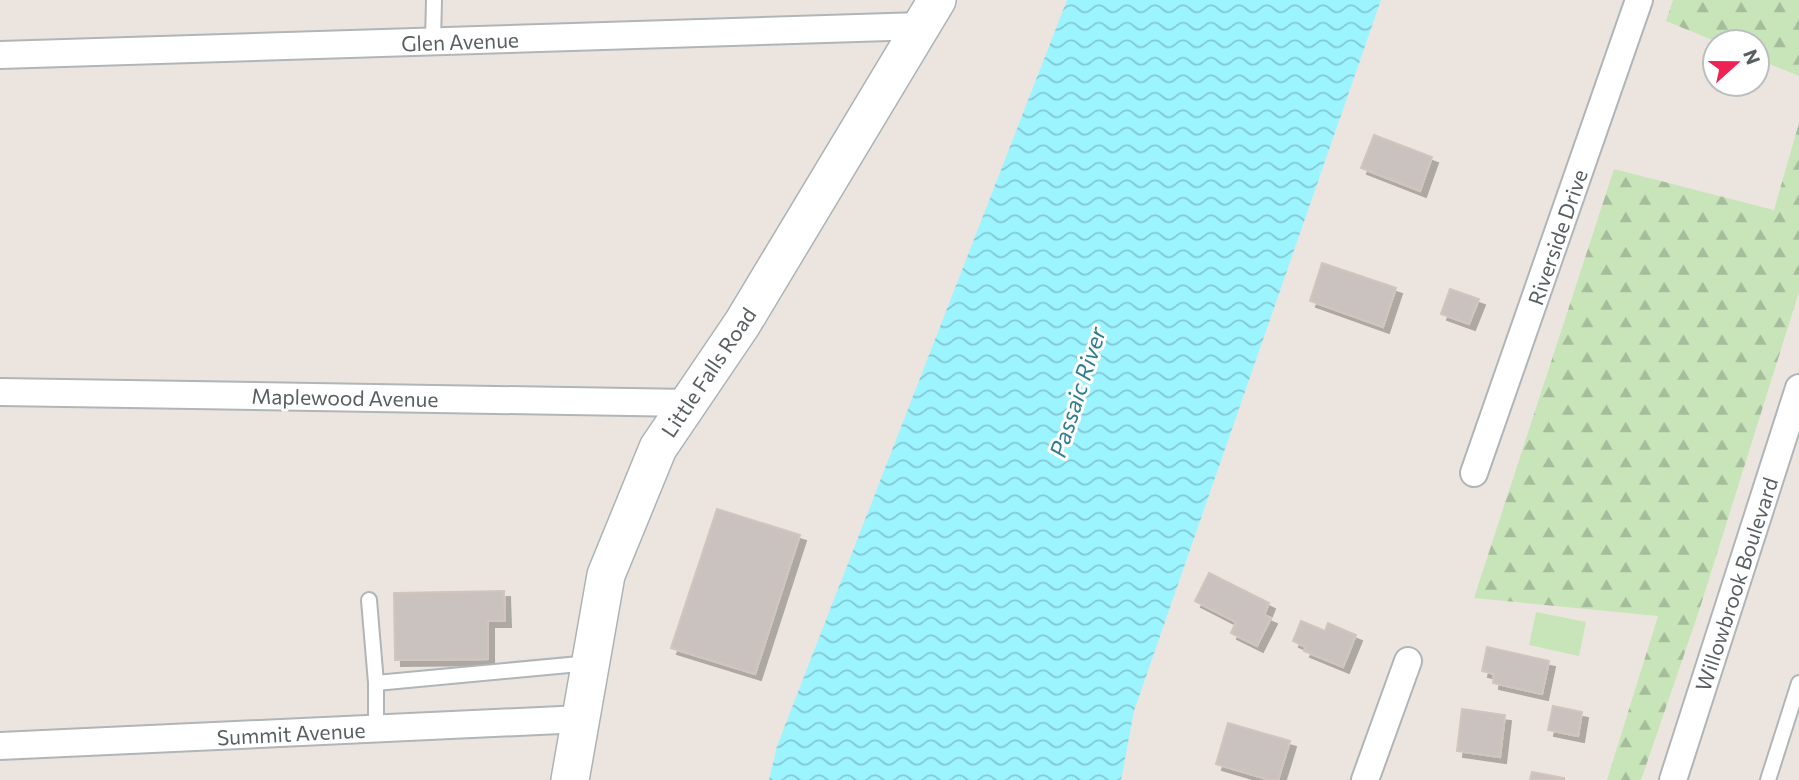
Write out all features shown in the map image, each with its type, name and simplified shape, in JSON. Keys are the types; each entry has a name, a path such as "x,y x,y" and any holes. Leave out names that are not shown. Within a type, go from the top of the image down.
{"street":[{"name":"Riverside Drive","path":"1474,473 1639,0"},
{"name":"Glen Avenue","path":"0,55 433,41 929,13"},
{"name":"Little Falls Road","path":"570,780 606,575 658,448 742,324 929,13"},
{"name":"Willowbrook Boulevard","path":"1673,780 1785,448 1799,387"},
{"name":"Maplewood Avenue","path":"0,392 690,402"},
{"path":"1365,780 1408,661"},
{"name":"Summit Avenue","path":"0,746 582,719"}],"lane":[{"path":"433,41 435,0"},
{"path":"369,600 376,683 376,729"},
{"path":"376,683 591,663"},
{"path":"1768,780 1799,683"}],"green space":[{"path":"1673,0 1799,0 1799,76 1771,65 1771,28 1701,28 1701,35 1666,21"},
{"path":"1799,123 1799,292 1698,614 1641,780 1607,780 1658,616 1474,598 1614,169 1774,210"},
{"path":"1536,612 1586,622 1579,656 1529,645"}],"water":[{"name":"Passaic River","path":"1067,0 1381,0 1134,711 1121,780 769,780 777,746"}],"building":[{"path":"1374,135 1432,157 1420,191 1361,168"},
{"path":"1322,263 1396,288 1383,327 1310,301"},
{"path":"1450,289 1479,299 1469,324 1441,314"},
{"path":"717,509 800,535 755,674 671,648"},
{"path":"1209,573 1269,603 1264,615 1271,618 1257,646 1231,633 1236,622 1195,601"},
{"path":"504,591 505,621 488,621 488,659 395,660 394,593"},
{"path":"1301,621 1325,631 1328,623 1356,635 1343,667 1304,651 1306,647 1293,641"},
{"path":"1487,647 1549,661 1542,694 1493,683 1494,674 1482,671"},
{"path":"1553,706 1582,712 1578,736 1548,730"},
{"path":"1462,709 1505,715 1500,757 1457,751"},
{"path":"1228,723 1290,741 1278,780 1216,764"},
{"path":"1532,772 1564,778 1564,780 1530,780"}]}
